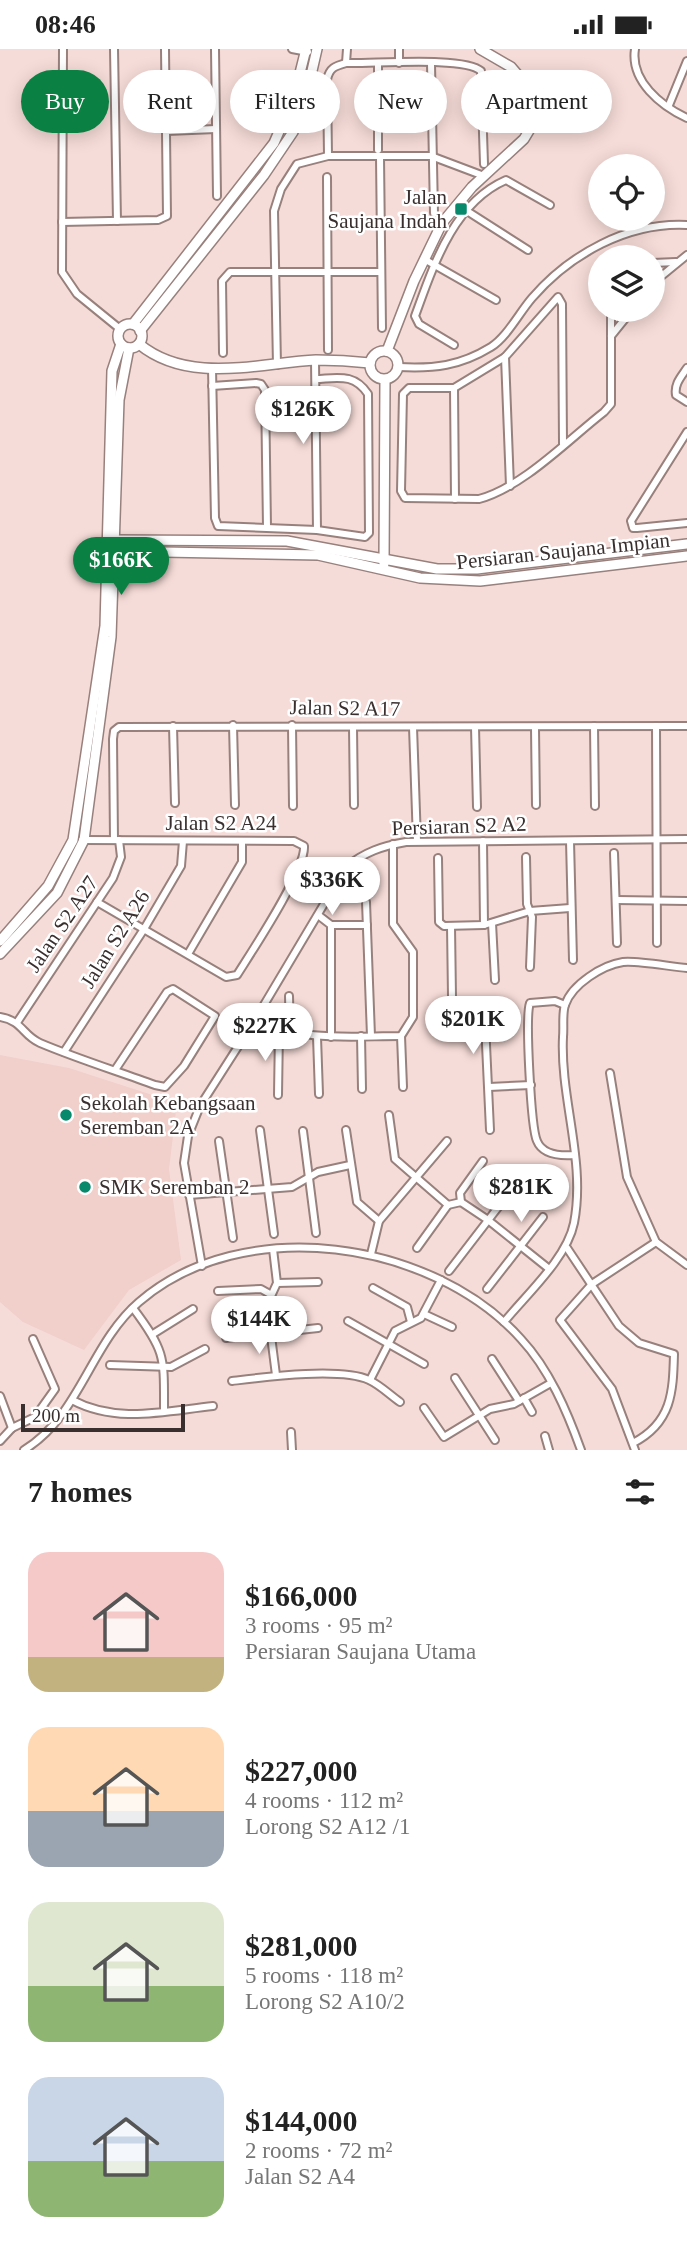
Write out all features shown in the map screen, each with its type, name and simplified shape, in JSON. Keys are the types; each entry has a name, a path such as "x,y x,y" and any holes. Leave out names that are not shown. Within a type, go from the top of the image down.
{"street":[{"path":"63,49 64,277 77,294 120,329 137,328 264,175 285,143 306,97 317,51 292,49"},
{"path":"114,49 117,221"},
{"path":"165,49 166,70"},
{"path":"215,49 215,70"},
{"path":"346,63 347,49"},
{"path":"398,49 398,63"},
{"path":"387,351 424,259 442,223 484,176 527,135 531,105 518,73 480,49"},
{"path":"635,49 633,60 648,91 687,118"},
{"path":"306,50 293,97 274,143 137,328 139,344 148,351 173,361 212,369 315,361 370,363"},
{"path":"669,105 687,61"},
{"path":"328,156 328,73 335,66 346,63 472,64 479,68 482,75 484,164"},
{"path":"378,64 382,328"},
{"path":"431,64 434,213"},
{"path":"62,222 158,220 167,216 167,133"},
{"path":"216,133 216,195"},
{"path":"277,365 274,211 281,189 298,164 328,156 379,153 432,156 484,176"},
{"path":"327,177 328,350"},
{"path":"454,345 419,324 415,316 434,263 448,236 467,211 495,185 506,180 550,205"},
{"path":"467,211 528,250"},
{"path":"398,367 442,368 463,362 494,345 551,278 586,253 634,231 664,224 687,225"},
{"path":"665,272 687,255"},
{"path":"424,259 496,300"},
{"path":"665,262 676,262"},
{"path":"223,353 224,276 230,272 381,272"},
{"path":"563,444 562,304 561,298 556,298 505,357 454,388 409,389 403,394 401,491 405,498 479,499 510,486 563,444 611,404 611,322"},
{"path":"611,336 622,322"},
{"path":"120,329 118,335 125,346"},
{"path":"125,346 139,344"},
{"path":"494,345 505,357 510,486"},
{"path":"0,954 57,893 84,840 109,660 112,371 125,346"},
{"path":"387,351 397,359 398,367 392,377 385,380 373,375 370,363 376,353 387,351"},
{"path":"315,361 317,530"},
{"path":"687,368 675,391 676,395 687,403"},
{"path":"212,369 215,518 222,527 317,530 365,537 369,533 368,394 361,384 350,377 316,379"},
{"path":"384,564 385,380"},
{"path":"212,386 256,383 261,384 265,390 267,527"},
{"path":"454,388 455,499"},
{"path":"687,432 631,521 633,528 687,523"},
{"name":"Persiaran Saujana Impian","path":"112,540 288,541 384,564 420,578 480,581 687,556"},
{"name":"Persiaran Saujana Impian","path":"112,551 318,555 437,569 477,569 687,544"},
{"path":"0,941 48,886 73,840 103,650 112,551"},
{"path":"233,725 235,805"},
{"path":"292,725 293,806"},
{"path":"173,726 174,803"},
{"path":"353,726 354,805"},
{"path":"413,726 416,841"},
{"path":"594,726 595,806"},
{"path":"656,726 657,943"},
{"name":"Jalan S2 A17","path":"117,840 114,731 119,727 687,726"},
{"path":"475,727 477,807"},
{"path":"535,728 536,805"},
{"name":"Persiaran S2 A2","path":"202,1266 184,1163 188,1136 200,1106 255,1020 346,867 361,855 393,844 416,841 687,839"},
{"name":"Jalan S2 A24","path":"73,840 294,841 304,846 271,919 237,975 226,977 188,954"},
{"name":"Jalan S2 A27","path":"18,1021 119,866 117,840"},
{"name":"Jalan S2 A26","path":"64,1052 144,929 181,866 183,841"},
{"path":"97,902 188,954 242,862 242,841"},
{"path":"483,841 484,925"},
{"path":"570,841 573,960"},
{"path":"393,844 393,924 413,952 413,1017 401,1035 403,1087"},
{"path":"614,853 617,943"},
{"path":"526,857 530,967"},
{"path":"438,858 439,922 451,926 484,925 530,911 570,908"},
{"path":"616,900 687,901"},
{"path":"366,902 371,1036"},
{"path":"318,915 331,925 367,925"},
{"path":"492,923 495,980"},
{"path":"331,925 331,1037"},
{"path":"451,926 452,997"},
{"path":"504,1322 567,1248 577,1201 575,1156 562,1059 565,1005 582,985 601,969 626,961 687,968"},
{"path":"0,1017 18,1021 37,1042 115,1070 165,1087 184,1066 214,1022 215,1016 178,989 167,992 115,1070"},
{"path":"289,996 290,1033"},
{"path":"565,1005 555,1001 530,1003 531,1085 537,1141 551,1153 575,1156"},
{"path":"255,1020 279,1031 317,1037 401,1035"},
{"path":"485,1023 490,1130"},
{"path":"278,1095 279,1031"},
{"path":"361,1036 362,1089"},
{"path":"317,1037 319,1094"},
{"path":"610,1073 627,1177 656,1242 687,1265"},
{"path":"489,1087 531,1085"},
{"path":"389,1115 394,1157 448,1205"},
{"path":"260,1130 274,1234"},
{"path":"346,1130 357,1202 379,1221"},
{"path":"303,1131 316,1233"},
{"path":"219,1141 233,1238"},
{"path":"371,1254 379,1221 447,1141"},
{"path":"461,1202 460,1193 483,1161"},
{"path":"189,1195 292,1187 318,1172 350,1165"},
{"path":"449,1271 516,1184"},
{"path":"417,1248 448,1205 461,1202 548,1268"},
{"path":"487,1289 543,1217"},
{"path":"567,1248 592,1284 619,1326 639,1343 674,1353 671,1401 648,1435 634,1447 612,1389 560,1320 592,1284 656,1242"},
{"path":"24,1450 41,1439 72,1401 94,1356 116,1325 163,1285 202,1266 273,1249 333,1248 371,1254 441,1280 476,1300 504,1322 528,1347 551,1383 581,1450"},
{"path":"273,1249 277,1283 267,1305 276,1375"},
{"path":"370,1380 398,1328 424,1314 441,1280"},
{"path":"277,1283 318,1282"},
{"path":"373,1288 407,1307 411,1322"},
{"path":"218,1291 261,1289 270,1294"},
{"path":"133,1308 153,1334 165,1367 164,1411"},
{"path":"153,1334 193,1309"},
{"path":"424,1314 452,1327"},
{"path":"348,1321 424,1364"},
{"path":"226,1338 318,1328"},
{"path":"0,1441 12,1428 35,1417 55,1389 33,1339"},
{"path":"110,1365 175,1366 205,1349"},
{"path":"492,1360 532,1412"},
{"path":"232,1381 276,1375 355,1376 370,1380 400,1402"},
{"path":"455,1378 495,1440"},
{"path":"424,1408 444,1437 490,1409 521,1400 551,1383"},
{"path":"0,1396 12,1428"},
{"path":"72,1401 97,1411 149,1415 213,1406"},
{"path":"292,1432 292,1450"},
{"path":"545,1436 549,1450"}],"shaded area":[{"path":"0,1055 69,1068 177,1103 169,1169 181,1260 129,1290 84,1350 23,1322 0,1302"}],"place":[{"name":"Jalan Saujana Indah","path":"461,209"},
{"name":"Sekolah Kebangsaan Seremban 2A","path":"66,1115"},
{"name":"SMK Seremban 2","path":"85,1187"}]}
